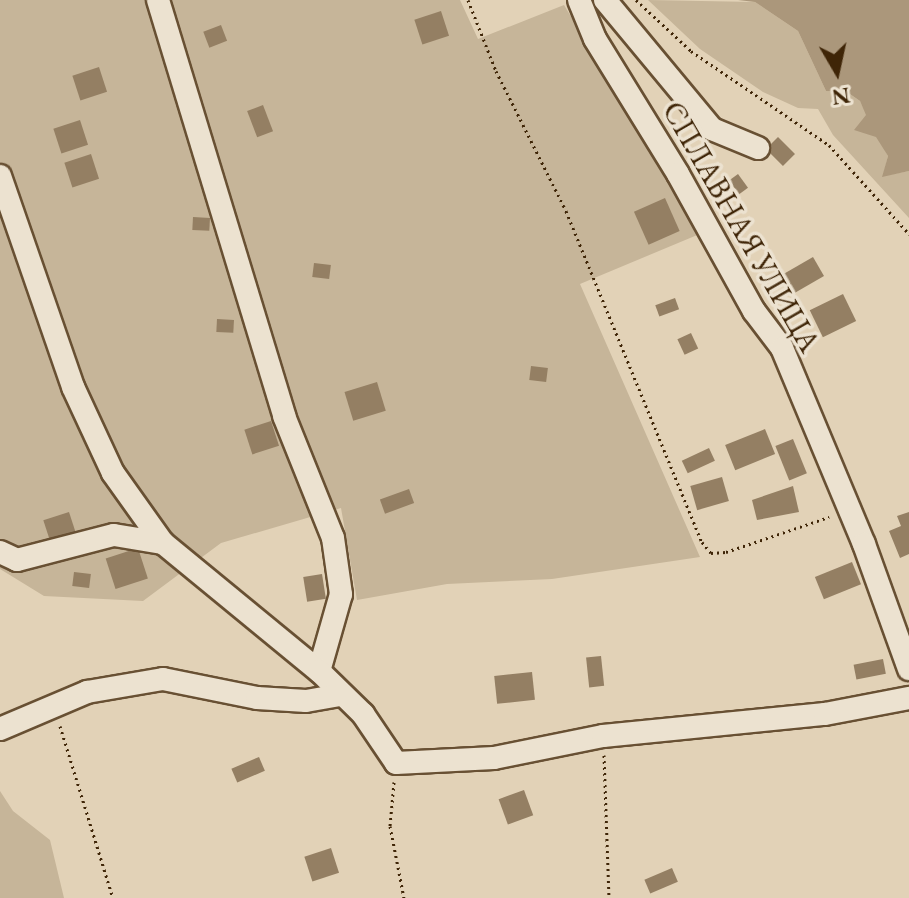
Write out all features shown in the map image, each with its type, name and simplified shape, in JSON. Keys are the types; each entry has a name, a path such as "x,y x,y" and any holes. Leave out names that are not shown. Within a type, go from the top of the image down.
{"street":[{"path":"158,0 284,416 333,538 341,594 319,671"},
{"name":"СПЛАВНАЯ УЛИЦА","path":"579,0 595,39 694,201 754,311 782,348 909,669"},
{"path":"605,0 712,129 758,148"},
{"path":"0,176 93,431 113,473 163,543 319,671 363,714 396,763 494,758 603,736 825,714 909,698"},
{"path":"0,552 17,560 114,535 163,543"},
{"path":"0,729 87,692 163,679 257,698 306,701 341,695"}],"path":[{"path":"468,0 496,71 566,211 702,542 711,553 746,548 848,510"},
{"path":"636,0 691,51 829,145 909,234"},
{"path":"53,706 113,898"},
{"path":"603,736 609,898"},
{"path":"396,763 390,826 404,898"}],"shaded area":[{"path":"0,0 460,0 478,39 564,5 702,233 580,284 700,557 552,579 447,584 357,600 341,508 221,543 143,601 44,596 0,569"},
{"path":"648,0 755,2 798,31 826,91 847,92 860,101 888,156 883,176 909,171 909,218 833,135 818,109 798,108 763,92 700,49"},
{"path":"738,0 909,0 909,171 882,177 888,156 876,137 854,130 866,115 860,101 847,92 826,91 798,31 755,2"},
{"path":"0,791 13,811 50,840 64,898 0,898"}],"building":[{"path":"441,11 449,36 422,44 414,20"},
{"path":"221,25 227,41 209,48 203,32"},
{"path":"99,67 107,92 80,100 72,76"},
{"path":"263,105 273,131 257,137 247,111"},
{"path":"80,120 88,145 61,153 53,129"},
{"path":"778,137 795,154 783,166 766,149"},
{"path":"91,154 99,179 72,187 64,163"},
{"path":"738,174 748,188 739,194 729,180"},
{"path":"665,198 680,231 649,245 634,212"},
{"path":"193,217 210,218 209,231 192,230"},
{"path":"813,257 824,276 794,294 783,274"},
{"path":"314,263 331,265 329,279 312,277"},
{"path":"843,294 856,321 823,337 810,310"},
{"path":"675,298 679,309 659,316 655,305"},
{"path":"217,319 234,320 233,333 216,332"},
{"path":"691,333 698,348 685,355 677,339"},
{"path":"531,366 548,368 546,382 529,380"},
{"path":"377,382 386,411 353,421 344,392"},
{"path":"271,421 279,446 252,454 244,430"},
{"path":"765,429 775,454 735,470 725,445"},
{"path":"793,439 807,473 789,480 775,446"},
{"path":"709,448 715,461 688,473 682,461"},
{"path":"722,477 729,501 697,510 690,486"},
{"path":"793,486 799,512 757,520 752,500"},
{"path":"409,489 414,503 385,514 380,500"},
{"path":"69,512 77,536 51,544 43,520"},
{"path":"909,512 909,554 900,558 889,531 901,526 897,516"},
{"path":"138,548 148,578 116,589 106,559"},
{"path":"852,562 861,584 824,599 815,577"},
{"path":"74,572 91,574 89,588 72,586"},
{"path":"322,574 326,599 307,602 303,577"},
{"path":"601,656 604,686 589,687 586,658"},
{"path":"883,659 886,674 856,679 854,665"},
{"path":"532,672 535,700 497,704 494,676"},
{"path":"259,757 265,771 237,783 231,769"},
{"path":"524,790 533,815 508,825 499,799"},
{"path":"331,848 339,873 312,881 304,857"},
{"path":"672,868 678,882 650,894 644,880"}]}
